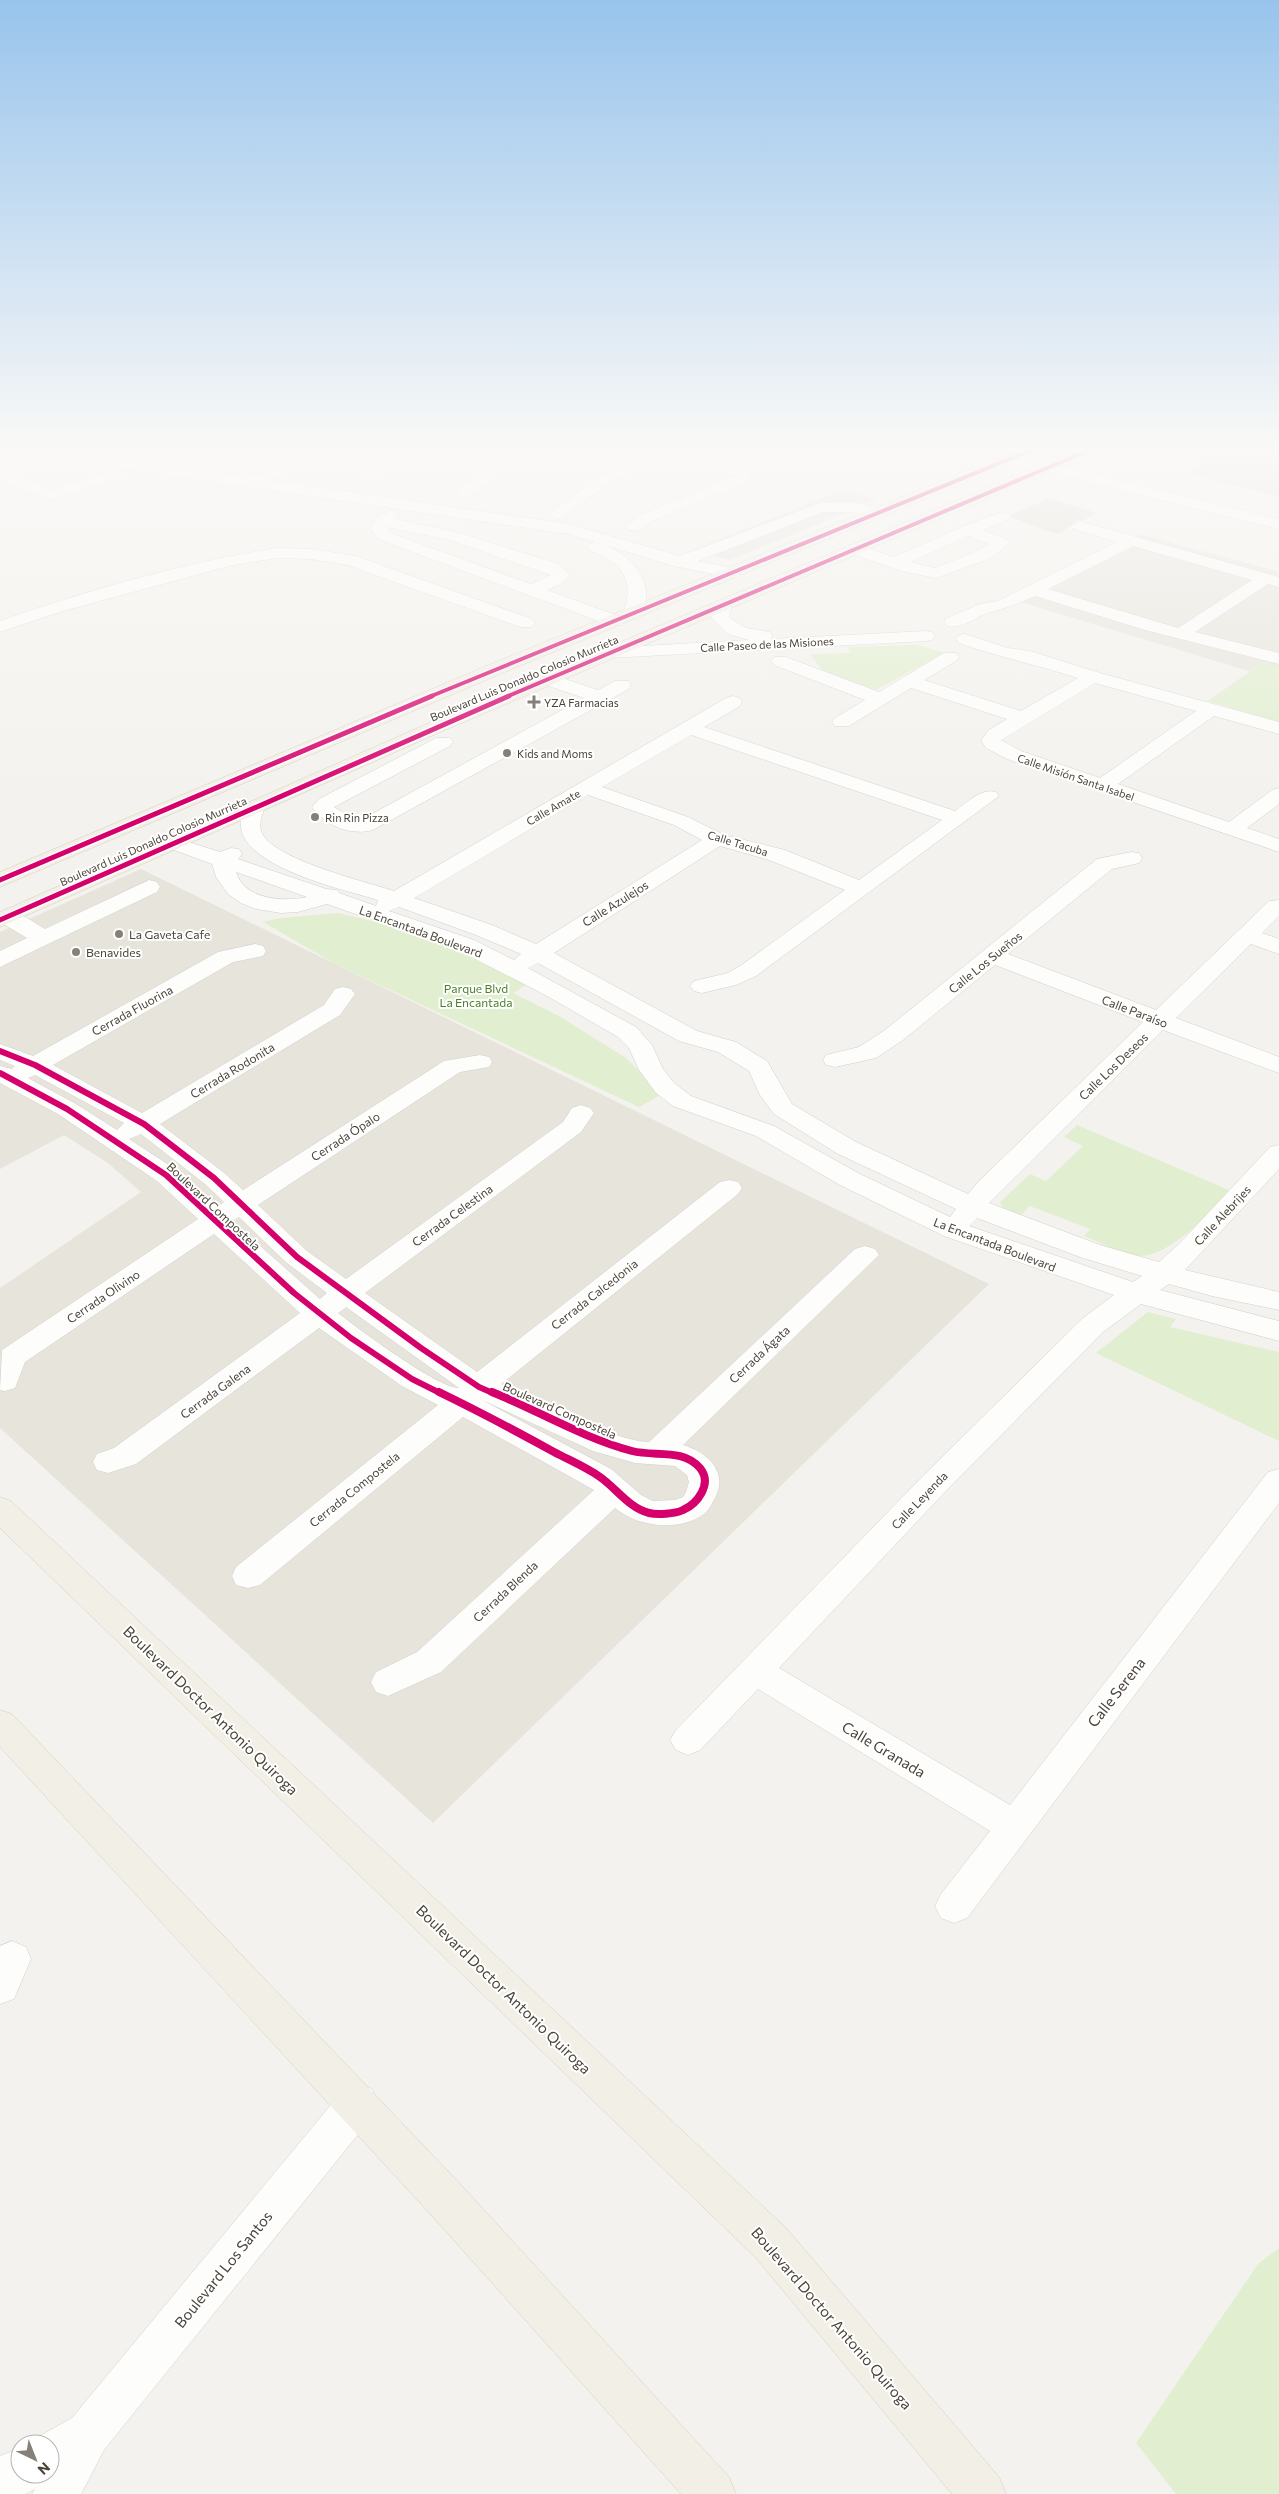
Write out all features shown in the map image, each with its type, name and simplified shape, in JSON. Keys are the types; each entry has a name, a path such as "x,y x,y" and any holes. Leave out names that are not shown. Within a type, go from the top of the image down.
{"main road":[{"name":"Boulevard Luis Donaldo Colosio Murrieta","path":"0,880 562,642 747,567"},
{"name":"Boulevard Luis Donaldo Colosio Murrieta","path":"4,918 282,795 429,737 555,676 608,653 813,567"},
{"path":"429,737 418,715 433,705 510,672 562,642"},
{"path":"282,795 283,790 290,785 335,762 344,755 344,749 333,738"},
{"name":"Boulevard Doctor Antonio Quiroga","path":"0,1509 771,2243 982,2494"},
{"path":"0,1724 358,2103 591,2356 712,2494"}],"street":[{"path":"0,627 56,607 204,567"},
{"path":"371,567 526,623"},
{"path":"470,567 615,621"},
{"path":"532,590 556,580 562,575 551,567"},
{"path":"630,567 635,578 637,602 632,614"},
{"path":"649,567 699,568 733,573"},
{"path":"908,567 936,573 951,567"},
{"path":"965,630 1000,614 1003,606 1079,567"},
{"path":"1226,567 1272,580"},
{"path":"675,568 690,590"},
{"path":"1180,634 1272,580"},
{"path":"1034,590 1180,634 1279,659"},
{"name":"Calle Paseo de las Misiones","path":"723,605 720,618 726,625 748,636 924,633"},
{"path":"924,633 931,623 965,630 1006,653 1024,655 1210,710 1279,728"},
{"name":"Calle Paseo de las Misiones","path":"608,653 924,633"},
{"path":"842,722 950,657"},
{"path":"780,661 880,699"},
{"path":"481,762 429,737 322,807 326,813 362,828 611,691 555,676"},
{"name":"Calle Misión Santa Isabel","path":"1093,676 996,734 991,740 992,744 1014,755 1279,846"},
{"path":"910,682 1022,718"},
{"name":"Calle Amate","path":"374,913 396,898 733,702"},
{"path":"1102,786 1210,710"},
{"path":"689,728 956,818"},
{"name":"Calle Tacuba","path":"586,788 681,821 717,839 777,855 862,889"},
{"path":"1231,830 1279,794"},
{"path":"702,986 730,980 748,971 956,818 989,796"},
{"path":"222,860 238,851 258,844 251,832 250,819 255,807"},
{"name":"Calle Azulejos","path":"514,969 717,839"},
{"name":"La Encantada Boulevard","path":"173,843 222,860 334,889 396,898 484,930 537,953 626,999 688,1036 727,1047 747,1058 758,1066 767,1079 773,1095 783,1109 847,1148 972,1206 1072,1245 1163,1274 1279,1301"},
{"name":"La Encantada Boulevard","path":"258,844 282,861 374,913 466,945 514,969 627,1032 640,1045 651,1070 665,1088 682,1101 765,1131 849,1179 954,1230 1136,1293 1279,1331"},
{"name":"Calle Los Sueños","path":"835,1060 855,1057 880,1045 1105,864 1131,858"},
{"path":"0,960 149,887"},
{"name":"Calle Los Deseos","path":"954,1230 988,1187 1277,906"},
{"path":"4,918 44,938"},
{"path":"1247,935 1279,947"},
{"name":"Cerrada Fluorina","path":"16,1072 226,957 255,951"},
{"name":"Calle Paraíso","path":"992,956 1279,1066"},
{"name":"Cerrada Rodonita","path":"114,1139 144,1124 332,1010 344,994"},
{"path":"646,1059 650,1050 661,1043 688,1036"},
{"name":"Boulevard Compostela","path":"0,1051 16,1072 166,1175 214,1221 320,1314 351,1338 412,1379 469,1395 531,1408 604,1443 635,1452 679,1455 690,1460 701,1469 704,1482 702,1495 694,1505 679,1512 649,1513 630,1503 600,1476 469,1395 421,1348 297,1257 208,1173 144,1124 16,1072"},
{"name":"Cerrada Ópalo","path":"214,1221 453,1066 480,1062"},
{"path":"727,1117 755,1110 773,1095"},
{"name":"Cerrada Celestina","path":"320,1314 572,1127 581,1113"},
{"name":"Calle Alebrijes","path":"1163,1274 1191,1248 1279,1153"},
{"name":"Cerrada Calcedonia","path":"469,1395 729,1188"},
{"name":"Cerrada Olivino","path":"5,1381 12,1357 214,1221"},
{"name":"Cerrada Ágata","path":"656,1453 865,1256"},
{"name":"Calle Leyenda","path":"688,1740 933,1485 1092,1325 1163,1274"},
{"name":"Cerrada Galena","path":"108,1462 125,1456 320,1314"},
{"name":"Cerrada Compostela","path":"248,1576 469,1395"},
{"name":"Calle Serena","path":"954,1906 1013,1826 1279,1480"},
{"name":"Cerrada Blenda","path":"388,1682 429,1662 615,1489"},
{"name":"Calle Granada","path":"756,1671 1013,1826"},
{"name":"Boulevard Los Santos","path":"56,2494 69,2444 358,2103"}],"shaded area":[{"path":"1079,567 1262,567 1279,572 1279,680 1017,601"},
{"path":"141,869 989,1284 433,1823 0,1428 0,1288 141,1192 108,1163 64,1135 0,1169 0,932"}],"green space":[{"path":"918,645 944,653 876,690 823,671 810,654 850,653 848,647"},
{"path":"1263,662 1279,667 1279,722 1208,701"},
{"name":"Parque Blvd La Encantada","path":"338,913 407,929 528,984 513,993 559,1016 626,1058 662,1094 639,1107 335,964 263,922 280,918"},
{"path":"1077,1125 1231,1191 1188,1233 1174,1243 1147,1255 1135,1256 1084,1236 1090,1229 1030,1206 1021,1215 1003,1208 1000,1202 1030,1174 1046,1181 1083,1146 1064,1137"},
{"path":"1148,1312 1176,1319 1170,1327 1279,1352 1279,1441 1096,1353"},
{"path":"1279,2248 1279,2494 1176,2494 1136,2443 1258,2264"}],"cycle path":[{"path":"0,880 498,668 744,567"},
{"path":"0,920 436,727 812,567"},
{"path":"0,1051 35,1065 144,1124 214,1178 297,1257 421,1348 479,1387 531,1408 604,1443 635,1452 679,1455 690,1460 701,1469 705,1482 701,1495 694,1505 679,1512 649,1513 630,1503 600,1477 505,1425 412,1379 351,1338 294,1293 166,1175 67,1109 0,1073"}],"place":[{"name":"YZA Farmacias","path":"534,702"},
{"name":"Kids and Moms","path":"507,753"},
{"name":"Rin Rin Pizza","path":"315,817"},
{"name":"La Gaveta Cafe","path":"119,934"},
{"name":"Benavides","path":"76,952"}]}
